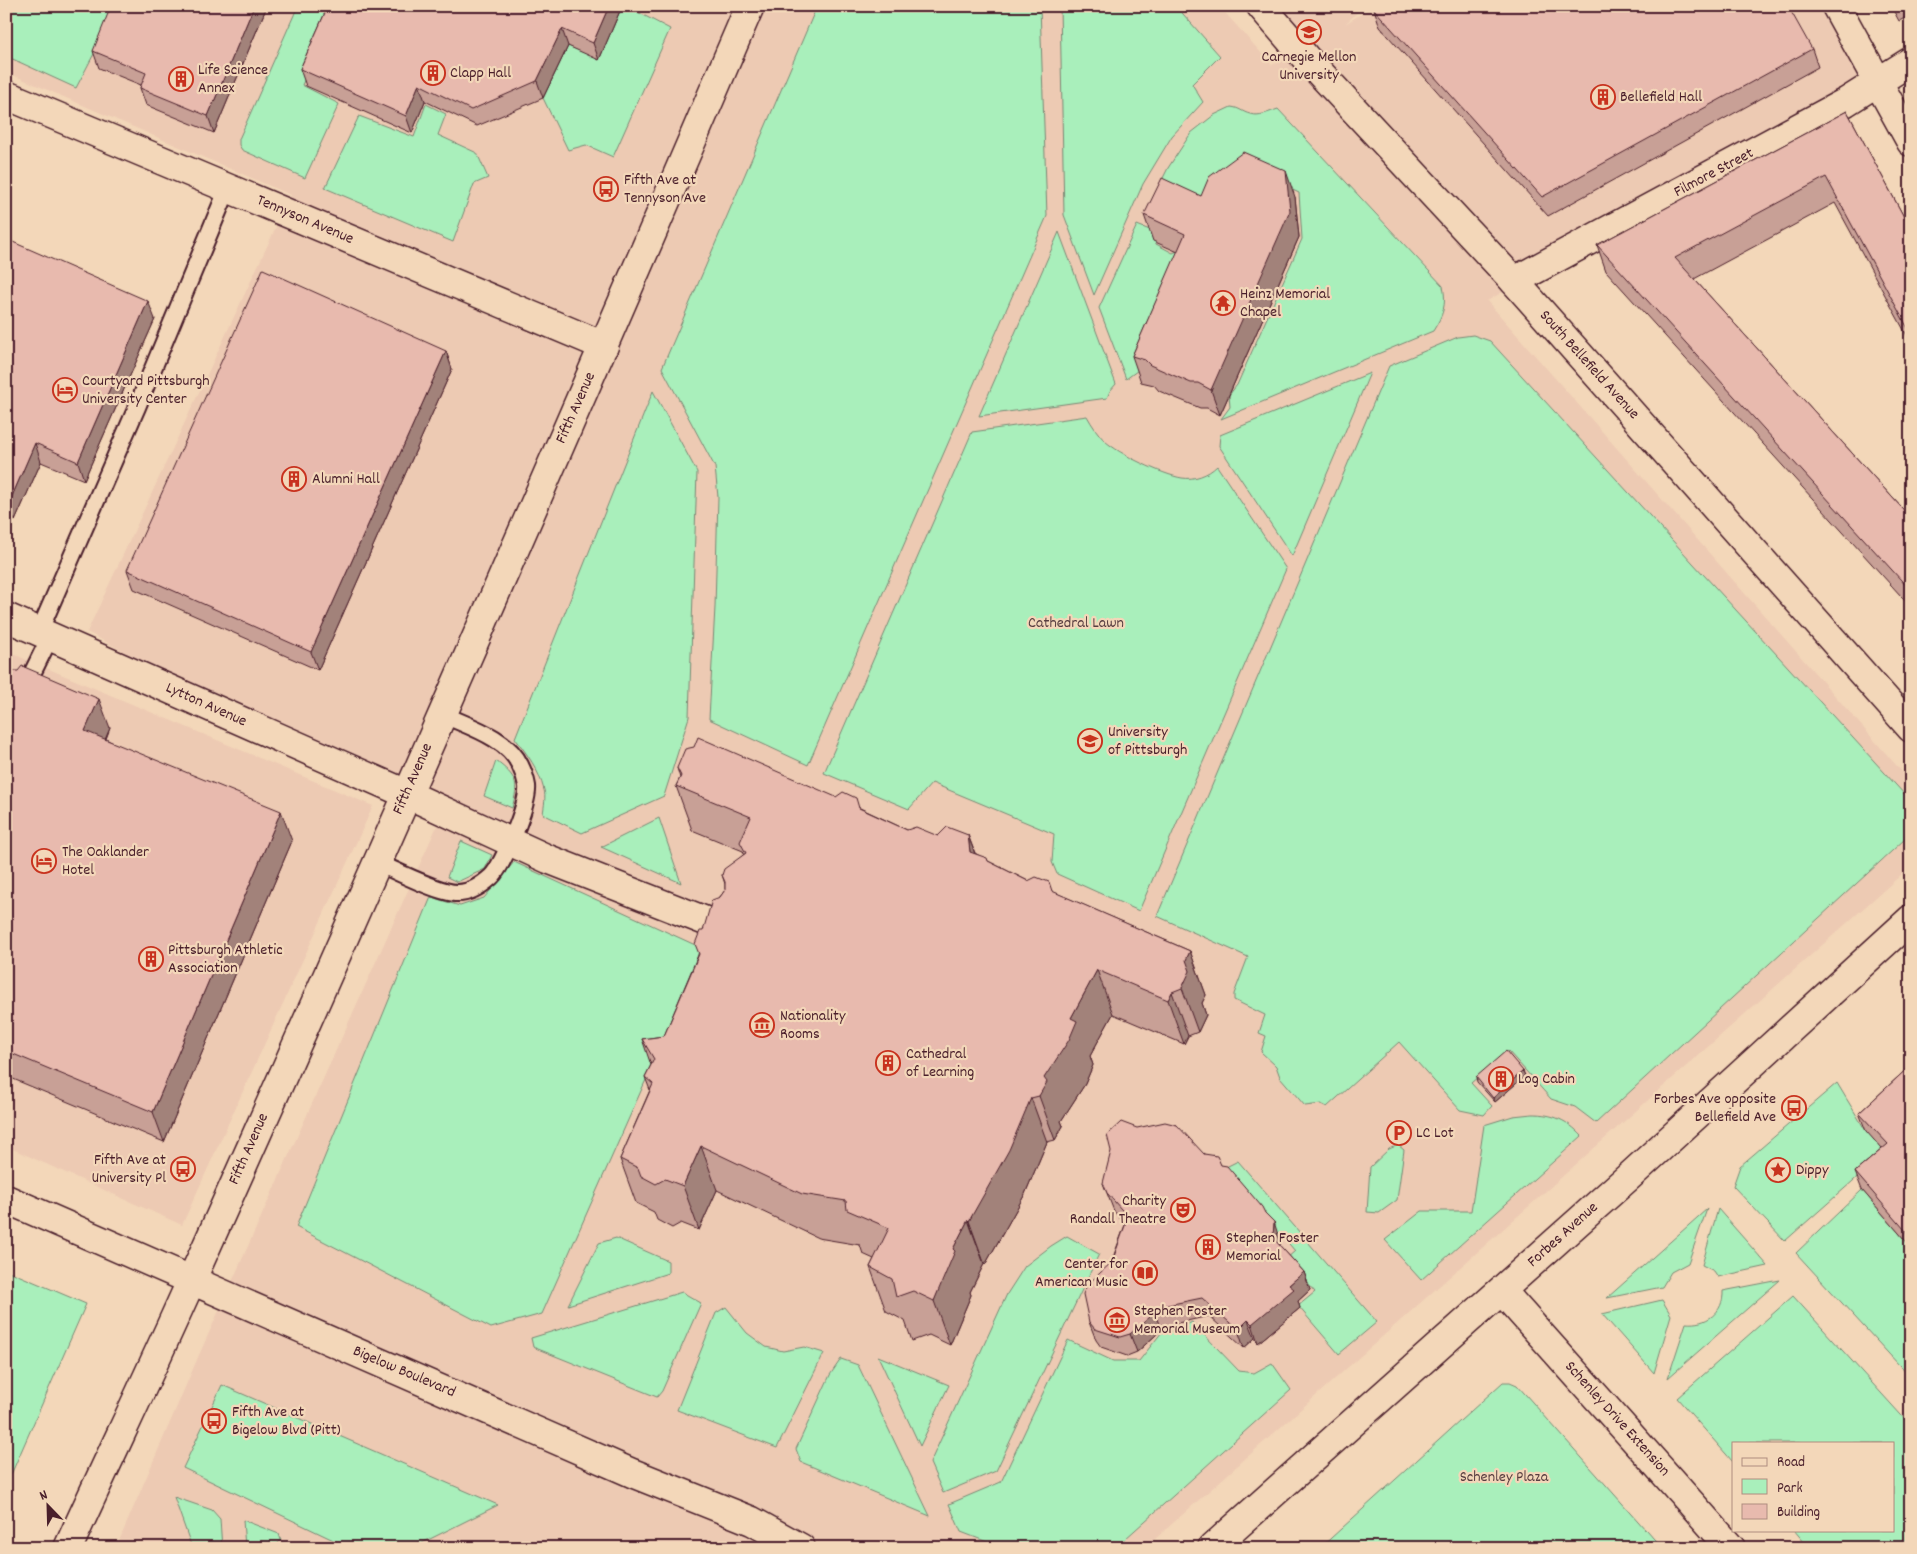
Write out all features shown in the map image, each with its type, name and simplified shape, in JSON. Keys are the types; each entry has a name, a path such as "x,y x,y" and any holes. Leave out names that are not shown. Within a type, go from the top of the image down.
{"main road":[{"name":"Fifth Avenue","path":"68,1548 191,1281 442,714 604,346 750,6"},
{"name":"South Bellefield Avenue","path":"1261,6 1305,57 1514,281 1911,728"},
{"path":"1836,6 1911,142"},
{"name":"Filmore Street","path":"1514,281 1846,102 1911,61"},
{"name":"Tennyson Avenue","path":"6,95 604,346"},
{"name":"Lytton Avenue","path":"6,617 510,842 726,929"},
{"name":"Forbes Avenue","path":"1212,1548 1502,1291 1911,919"},
{"name":"Bigelow Boulevard","path":"6,1199 632,1473 752,1521 801,1548"},
{"name":"Schenley Drive Extension","path":"1502,1291 1732,1548"}],"lane":[{"path":"24,692 45,634 228,188"},
{"path":"376,862 441,890 458,893 477,888 492,876 510,842 525,806 527,786 520,764 508,750 494,739 442,714"}],"shaded area":[{"name":"University of Pittsburgh","path":"6,6 1219,6 1272,65 1300,52 1261,6 1364,6 1345,24 1374,6 1823,6 1867,84 1487,301 1911,782 1911,866 1145,1548 116,1548 199,1355 446,806 215,700 87,632 291,195 6,72"},
{"path":"6,651 373,806 182,1225 6,1146"}],"green space":[{"path":"6,6 119,6 76,88 6,56"},
{"path":"298,6 337,6 302,85 339,104 305,178 242,150 239,145 239,139"},
{"path":"622,6 626,6 670,29 613,157 586,145 568,150 543,98 568,46 599,59"},
{"path":"817,6 1040,6 1047,216 808,765 709,719 718,497 715,467 662,368"},
{"path":"1060,6 1176,6 1220,56 1192,84 1203,102 1172,136 1143,184 1094,295 1064,215"},
{"path":"426,104 446,114 438,135 477,153 488,178 474,184 453,242 325,188 359,116 414,137"},
{"path":"1231,107 1253,115 1264,114 1278,109 1443,286 1445,299 1442,315 1433,331 1221,419 1230,407 1229,395 1237,385 1302,239 1299,193 1251,170 1233,186 1166,212 1149,206 1168,168 1191,133 1214,115"},
{"path":"1137,225 1155,232 1156,244 1173,253 1181,249 1141,368 1126,379 1099,308"},
{"path":"1059,232 1116,384 1107,398 979,416"},
{"path":"1473,335 1490,341 1906,796 1909,823 1905,839 1596,1123 1575,1107 1551,1099 1508,1051 1471,1083 1492,1106 1484,1115 1460,1110 1399,1042 1327,1107 1321,1104 1305,1106 1280,1077 1276,1066 1261,1052 1266,1036 1259,1033 1265,1015 1234,1000 1234,994 1248,957 1157,916 1389,366 1458,337"},
{"path":"1370,373 1292,556 1219,446 1220,435"},
{"path":"653,391 697,472 689,717 664,796 582,833 543,814 545,796 542,783 532,762 515,738"},
{"name":"Cathedral Lawn","path":"1087,416 1105,441 1131,458 1164,473 1182,478 1191,478 1205,474 1217,466 1286,569 1139,911 1057,874 1052,862 1054,834 932,783 909,809 824,773 972,432"},
{"path":"496,761 512,776 516,786 512,808 484,796"},
{"path":"659,818 681,883 601,847"},
{"path":"461,841 492,855 485,869 457,882 447,877"},
{"path":"514,862 704,949 542,1314 491,1328 296,1227 431,897 460,906 484,898"},
{"path":"1837,1083 1866,1131 1887,1151 1785,1241 1733,1186 1740,1166"},
{"path":"1547,1115 1559,1119 1571,1126 1582,1136 1421,1280 1385,1240 1422,1211 1471,1211 1484,1125 1513,1116"},
{"path":"1398,1145 1404,1150 1397,1200 1379,1213 1367,1212 1370,1167 1389,1149"},
{"path":"1238,1161 1377,1322 1339,1354 1298,1306 1315,1292 1286,1259 1295,1251 1284,1238 1275,1232 1224,1168"},
{"path":"1862,1190 1911,1247 1911,1378 1796,1253"},
{"path":"1707,1209 1688,1263 1671,1272 1662,1287 1607,1298"},
{"path":"1718,1209 1768,1266 1718,1277 1714,1271 1702,1265"},
{"path":"1067,1236 1099,1254 996,1471 943,1493 930,1463 1007,1294 1025,1266"},
{"path":"616,1238 668,1261 668,1273 568,1305 599,1243"},
{"path":"6,1270 86,1304 6,1486"},
{"path":"1780,1280 1668,1378 1686,1323 1700,1322 1712,1316 1720,1306 1723,1299 1723,1291"},
{"path":"682,1292 701,1303 662,1391 657,1397 533,1347 531,1338"},
{"path":"1793,1296 1911,1426 1911,1536 1898,1548 1809,1548 1796,1532 1894,1532 1894,1442 1732,1442 1732,1461 1677,1398"},
{"path":"1662,1300 1671,1315 1654,1373 1602,1314"},
{"path":"726,1307 747,1333 766,1347 783,1351 804,1347 824,1353 777,1448 677,1410 716,1313"},
{"path":"1192,1322 1239,1371 1254,1373 1272,1363 1291,1390 1115,1548 1003,1548 961,1532 949,1504 1001,1482 1068,1340 1113,1361 1139,1361 1162,1332 1174,1331"},
{"path":"878,1356 949,1385 920,1446"},
{"path":"841,1359 858,1365 930,1516 801,1462 796,1449 830,1375"},
{"name":"Schenley Plaza","path":"1503,1382 1517,1385 1662,1548 1320,1548"},
{"path":"222,1385 498,1505 412,1548 350,1548 183,1468"},
{"path":"174,1497 212,1510 220,1519 222,1548 192,1548"},
{"path":"243,1520 279,1534 281,1540 273,1548 245,1548"}],"building":[{"name":"Life Science Annex","path":"111,6 254,6 208,116 140,88 146,73 93,51"},
{"name":"Clapp Hall","path":"328,6 609,6 593,43 562,29 537,81 471,110 419,84 406,116 300,69"},
{"name":"Bellefield Hall","path":"1378,6 1788,6 1812,49 1542,197 1374,9"},
{"path":"1847,111 1911,230 1911,334 1826,177 1675,258 1911,518 1911,591 1597,245"},
{"name":"Heinz Memorial Chapel","path":"1243,152 1286,171 1290,211 1211,390 1132,356 1185,234 1144,215 1162,178 1201,196 1209,177"},
{"name":"Courtyard Pittsburgh University Center","path":"6,239 148,301 78,462 35,443 9,503 6,502"},
{"name":"Alumni Hall","path":"263,269 446,351 311,652 127,570"},
{"path":"22,666 99,699 85,731 281,811 153,1112 6,1051 6,669 18,671"},
{"name":"Cathedral of Learning","path":"698,737 836,797 843,792 856,798 859,808 907,830 916,827 938,836 947,827 968,835 970,852 987,858 988,861 1028,881 1036,877 1049,882 1052,891 1190,951 1186,960 1190,971 1182,988 1172,992 1168,1000 1097,970 1071,1018 1077,1021 1069,1040 1044,1078 1047,1082 1039,1096 1031,1098 1009,1150 953,1249 955,1251 934,1301 913,1291 896,1297 892,1279 870,1267 889,1228 847,1210 846,1201 802,1194 701,1146 683,1186 665,1179 656,1184 641,1176 638,1168 620,1159 653,1084 645,1077 654,1059 642,1039 664,1036 699,954 695,944 700,931 703,931 712,900 720,897 725,890 725,882 722,875 724,869 746,853 740,842 751,817 676,786 681,776 677,768 685,749 694,747"},
{"name":"Log Cabin","path":"1506,1051 1523,1071 1493,1098 1476,1077"},
{"path":"1911,1065 1911,1237 1855,1172 1888,1144 1859,1113"},
{"name":"Stephen Foster Memorial","path":"1121,1122 1137,1128 1165,1122 1177,1125 1204,1154 1217,1156 1221,1165 1227,1166 1274,1222 1273,1238 1304,1272 1289,1285 1294,1289 1252,1324 1248,1320 1238,1330 1202,1298 1153,1308 1150,1317 1130,1334 1120,1337 1095,1329 1089,1322 1083,1294 1087,1285 1112,1262 1128,1217 1107,1193 1103,1183 1111,1151 1107,1135"}],"place":[{"name":"Carnegie Mellon University","path":"1309,32"},
{"name":"Clapp Hall","path":"433,73"},
{"name":"Life Science Annex","path":"181,79"},
{"name":"Bellefield Hall","path":"1603,97"},
{"name":"Fifth Ave at Tennyson Ave","path":"606,189"},
{"name":"Heinz Memorial Chapel","path":"1223,303"},
{"name":"Courtyard Pittsburgh University Center","path":"65,390"},
{"name":"Alumni Hall","path":"294,479"},
{"name":"University of Pittsburgh","path":"1090,741"},
{"name":"The Oaklander Hotel","path":"44,861"},
{"name":"Pittsburgh Athletic Association","path":"151,959"},
{"name":"Nationality Rooms","path":"762,1025"},
{"name":"Cathedral of Learning","path":"888,1063"},
{"name":"Log Cabin","path":"1501,1079"},
{"name":"Forbes Ave opposite Bellefield Ave","path":"1794,1108"},
{"name":"LC Lot","path":"1399,1133"},
{"name":"Fifth Ave at University Pl","path":"183,1169"},
{"name":"Dippy","path":"1778,1170"},
{"name":"Charity Randall Theatre","path":"1183,1210"},
{"name":"Stephen Foster Memorial","path":"1208,1247"},
{"name":"Center for American Music","path":"1145,1273"},
{"name":"Stephen Foster Memorial Museum","path":"1117,1320"},
{"name":"Fifth Ave at Bigelow Blvd (Pitt)","path":"214,1421"}]}
